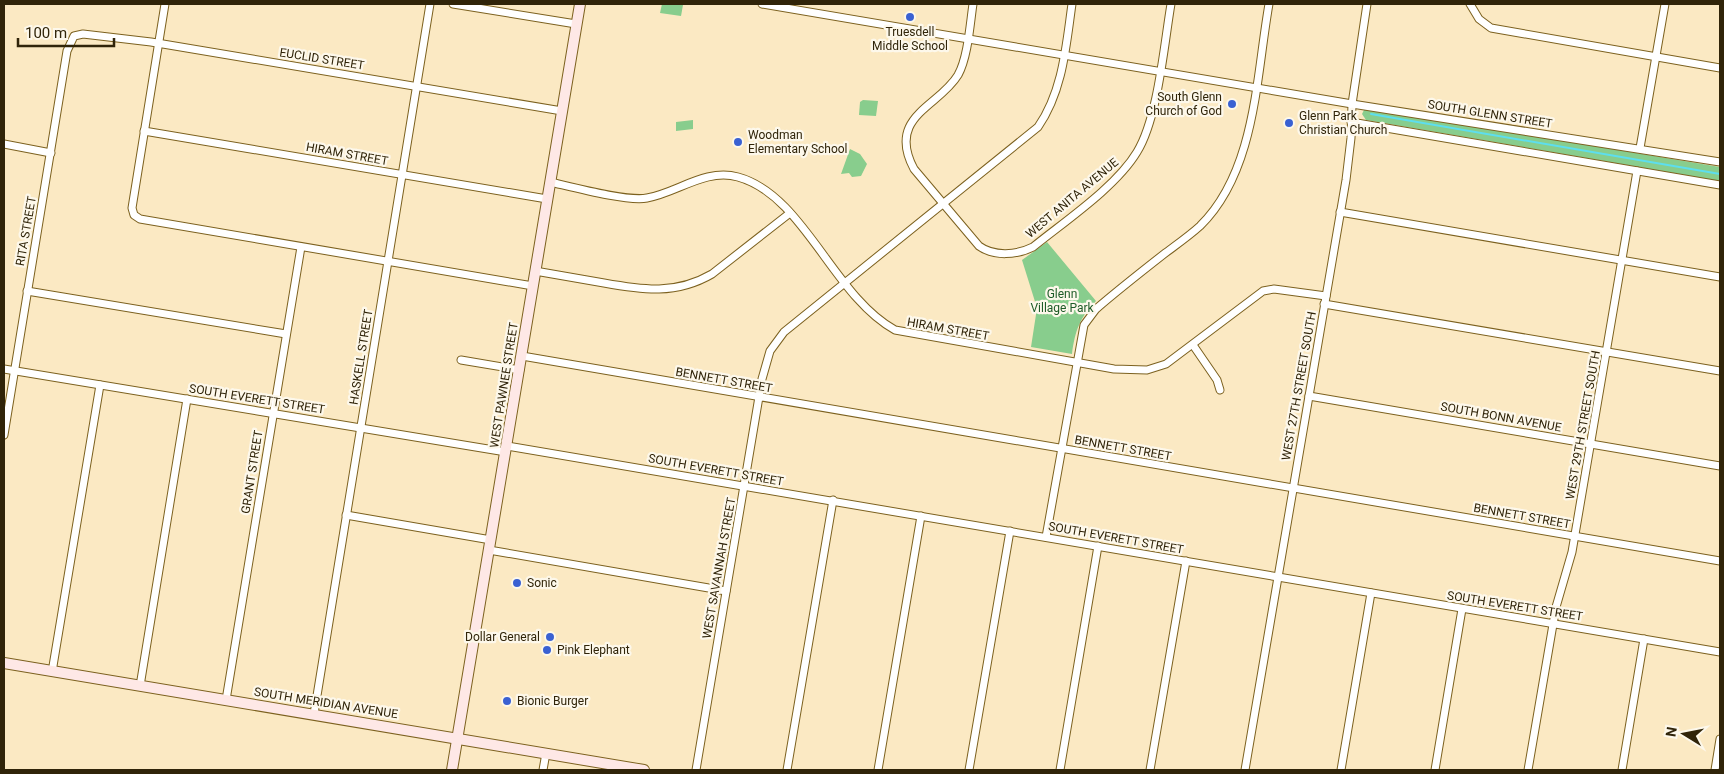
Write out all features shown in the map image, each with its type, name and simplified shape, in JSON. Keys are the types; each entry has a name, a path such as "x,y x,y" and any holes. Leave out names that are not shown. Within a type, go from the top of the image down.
{"main road":[{"name":"WEST PAWNEE STREET","path":"452,770 580,4"},
{"name":"SOUTH MERIDIAN AVENUE","path":"4,663 546,753 622,768 644,770"}],"street":[{"path":"165,4 132,208 134,216 149,221 533,286"},
{"name":"HASKELL STREET","path":"314,714 430,4"},
{"path":"453,4 576,24"},
{"path":"762,4 1064,55"},
{"name":"WEST ANITA AVENUE","path":"973,4 968,38 958,75 917,114 908,140 908,154 914,169 984,250 1015,253 1033,247 1112,182 1131,161 1143,140 1150,122 1171,4"},
{"name":"WEST SAVANNAH STREET","path":"696,770 766,363 780,337 1038,127 1056,95 1072,4"},
{"path":"1046,537 1084,325 1096,309 1199,226 1222,198 1240,164 1256,88 1269,4"},
{"name":"WEST 27TH STREET SOUTH","path":"1244,770 1340,212 1352,104 1367,4"},
{"path":"1470,4 1482,22 1491,28 1720,68"},
{"path":"1640,148 1665,4"},
{"name":"EUCLID STREET","path":"77,34 158,44 562,111"},
{"name":"RITA STREET","path":"4,435 67,51 70,40 77,34"},
{"name":"SOUTH GLENN STREET","path":"1064,55 1352,104 1720,162"},
{"path":"1351,122 1720,185"},
{"name":"HIRAM STREET","path":"144,131 547,200"},
{"path":"4,144 51,152"},
{"name":"WEST 29TH STREET SOUTH","path":"1528,770 1553,624 1575,536 1637,171"},
{"name":"HIRAM STREET","path":"550,182 646,198 711,177 735,176 767,190 790,213 844,283 870,313 895,330 1114,368 1147,370 1166,364 1263,291 1274,289 1326,296"},
{"path":"1340,212 1720,277"},
{"path":"535,271 649,290 678,288 698,282 712,274 790,213"},
{"name":"GRANT STREET","path":"226,700 301,247"},
{"path":"28,291 286,334"},
{"path":"1324,304 1720,371"},
{"path":"1193,345 1217,380 1220,390"},
{"name":"BENNETT STREET","path":"522,356 1720,561"},
{"path":"461,360 520,370"},
{"name":"SOUTH EVERETT STREET","path":"4,368 273,414 833,500 1720,652"},
{"path":"52,672 100,385"},
{"name":"SOUTH BONN AVENUE","path":"1308,396 1720,466"},
{"path":"140,686 187,399"},
{"path":"787,770 833,500"},
{"path":"346,515 726,591"},
{"path":"878,770 921,516"},
{"path":"969,770 1010,531"},
{"path":"1060,770 1098,546"},
{"path":"1150,770 1186,561"},
{"path":"1341,770 1371,593"},
{"path":"1435,770 1462,609"},
{"path":"1622,770 1644,639"},
{"path":"1715,770 1720,738"},
{"path":"543,770 546,753"}],"green space":[{"path":"662,4 683,5 681,16 660,13"},
{"path":"863,100 878,101 876,116 859,115 860,102"},
{"path":"1368,108 1720,167 1720,181 1366,120 1362,114"},
{"path":"693,120 693,129 676,131 676,122"},
{"path":"850,149 860,154 867,164 861,176 852,177 849,173 841,174"},
{"name":"Glenn Village Park","path":"1047,242 1096,301 1079,325 1072,354 1031,347 1037,308 1022,260"}],"waterway":[{"path":"1371,114 1720,174"}],"place":[{"name":"Truesdell Middle School","path":"910,17"},
{"name":"South Glenn Church of God","path":"1232,104"},
{"name":"Glenn Park Christian Church","path":"1289,123"},
{"name":"Woodman Elementary School","path":"738,142"},
{"name":"Sonic","path":"517,583"},
{"name":"Dollar General","path":"550,637"},
{"name":"Pink Elephant","path":"547,650"},
{"name":"Bionic Burger","path":"507,701"}]}
